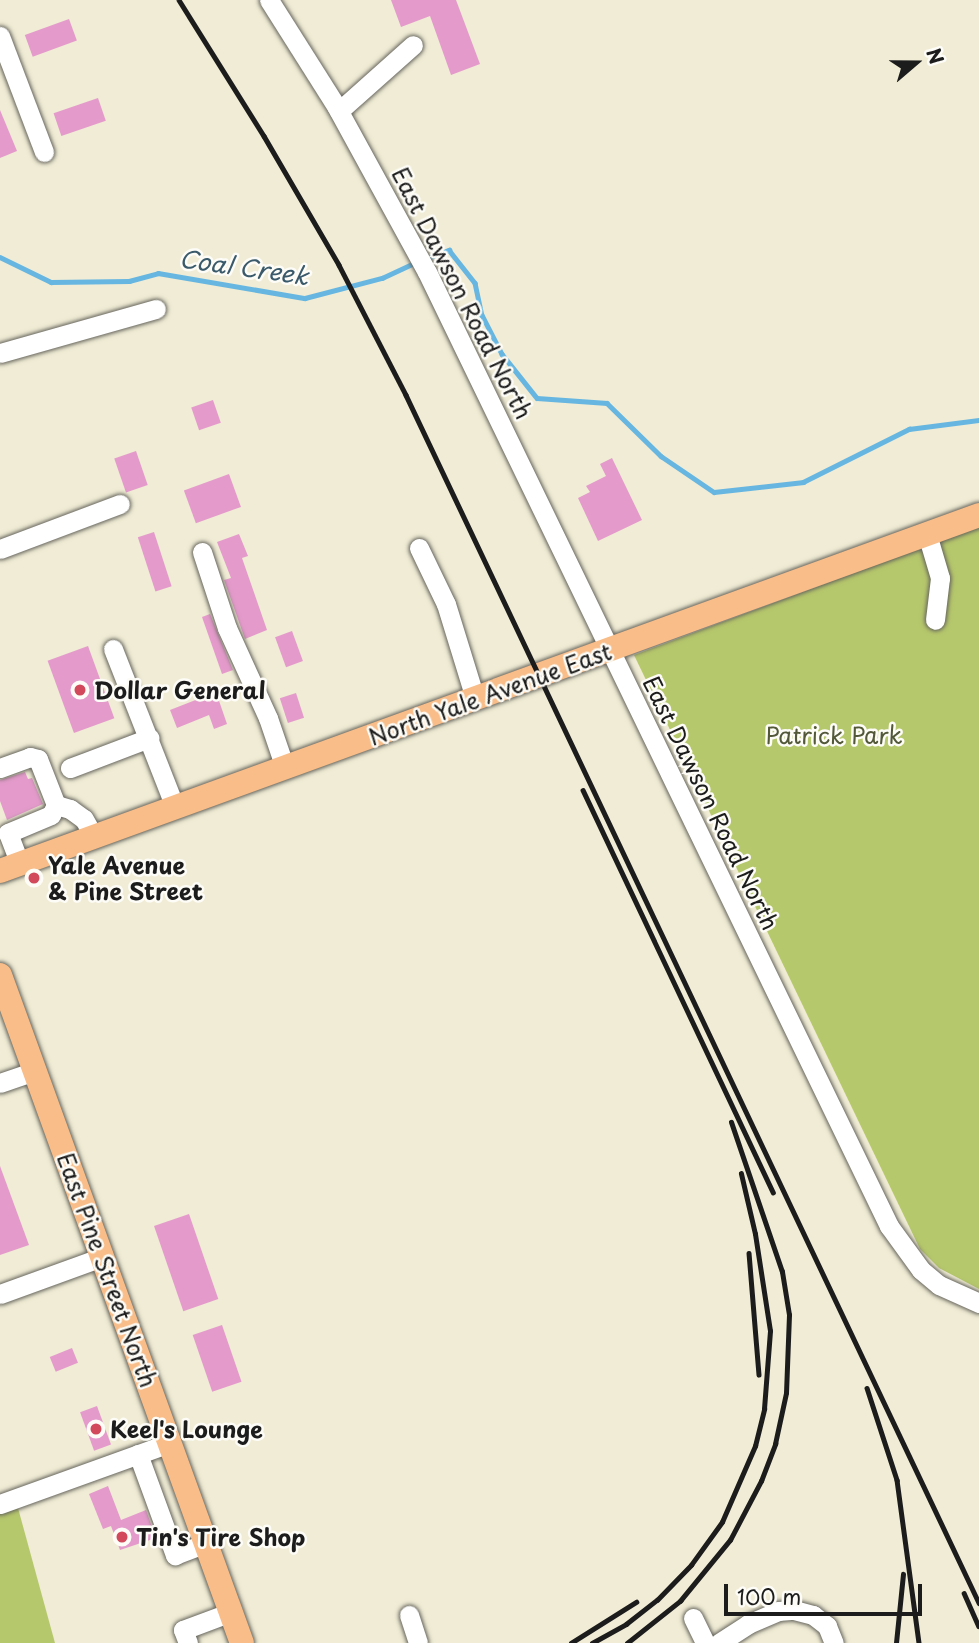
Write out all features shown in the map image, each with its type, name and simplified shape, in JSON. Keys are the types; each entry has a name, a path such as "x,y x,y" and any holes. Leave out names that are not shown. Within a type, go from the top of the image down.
{"main road":[{"name":"North Yale Avenue East","path":"10,868 979,515"},
{"name":"East Pine Street North","path":"0,975 242,1643"}],"street":[{"name":"East Dawson Road North","path":"269,0 339,111 427,271 888,1226 921,1270 939,1285 979,1303"},
{"path":"0,36 44,152"},
{"path":"339,111 413,46"},
{"path":"0,353 156,309"},
{"path":"0,549 120,504"},
{"path":"927,534 940,578 935,620"},
{"path":"419,548 446,604 475,698"},
{"path":"202,552 227,628 268,718 285,768"},
{"path":"113,649 175,807"},
{"path":"70,768 149,738"},
{"path":"0,768 30,757 38,759 56,805 51,815 4,827 10,868"},
{"path":"56,805 70,809 84,819 94,837"},
{"path":"0,1083 35,1071"},
{"path":"0,1294 102,1257"},
{"path":"0,1504 169,1443"},
{"path":"138,1454 175,1555 206,1543"},
{"path":"151,1491 183,1479"},
{"path":"719,1643 748,1624 778,1612 794,1610 813,1615 827,1626 834,1643"},
{"path":"188,1643 183,1630 231,1612"},
{"path":"410,1615 418,1643"},
{"path":"693,1618 705,1643"}],"green space":[{"name":"Patrick Park","path":"979,526 979,1289 939,1268 920,1249 634,655"},
{"path":"18,1508 55,1643 0,1643 0,1514"}],"building":[{"path":"391,0 456,0 480,64 451,75 430,16 401,27"},
{"path":"69,19 77,41 33,57 25,35"},
{"path":"98,98 106,121 61,136 54,113"},
{"path":"0,110 17,151 0,158"},
{"path":"213,400 221,423 199,430 191,407"},
{"path":"136,451 148,485 126,493 114,458"},
{"path":"612,458 642,520 598,541 578,498 590,492 586,486 606,476 600,464"},
{"path":"229,474 241,507 196,523 184,490"},
{"path":"154,532 172,586 155,591 138,537"},
{"path":"239,534 248,556 242,558 267,630 245,639 224,580 231,578 217,542"},
{"path":"210,614 233,670 222,674 202,617"},
{"path":"292,631 303,661 286,667 275,637"},
{"name":"Dollar General","path":"88,646 114,718 74,733 48,661"},
{"path":"216,692 227,724 214,729 209,715 177,728 170,710"},
{"path":"296,693 304,718 288,723 280,698"},
{"path":"25,772 28,779 32,778 43,804 7,820 0,801 0,780"},
{"path":"0,1166 29,1245 0,1255"},
{"path":"189,1214 218,1299 183,1311 154,1226"},
{"path":"222,1325 242,1382 212,1392 193,1335"},
{"path":"72,1348 78,1363 56,1372 50,1357"},
{"name":"Keel's Lounge","path":"97,1406 111,1445 94,1451 80,1412"},
{"path":"108,1486 121,1520 146,1510 156,1538 120,1550 111,1526 103,1529 89,1494"}],"waterway":[{"name":"Coal Creek","path":"425,259 449,250 475,283 482,315 502,354 537,398 607,403 661,456 714,492 803,482 909,429 979,420"},
{"name":"Coal Creek","path":"0,257 51,282 129,281 158,273 305,298 382,278 417,262"}],"railway":[{"path":"179,0 264,136 339,265 406,395 979,1603"},
{"path":"583,790 773,1192"},
{"path":"627,1643 680,1601 730,1540 761,1481 775,1444 786,1393 789,1315 782,1272 731,1122"},
{"path":"592,1643 626,1624 657,1600 691,1565 722,1522 755,1446 764,1409 770,1331 755,1234 741,1174"},
{"path":"749,1253 759,1375"},
{"path":"867,1388 897,1480 919,1643"},
{"path":"896,1643 903,1574"},
{"path":"964,1593 979,1626"},
{"path":"571,1643 636,1602"}],"place":[{"name":"Dollar General","path":"80,690"},
{"name":"Yale Avenue & Pine Street","path":"34,878"},
{"name":"Keel's Lounge","path":"96,1429"},
{"name":"Tin's Tire Shop","path":"122,1537"}]}
